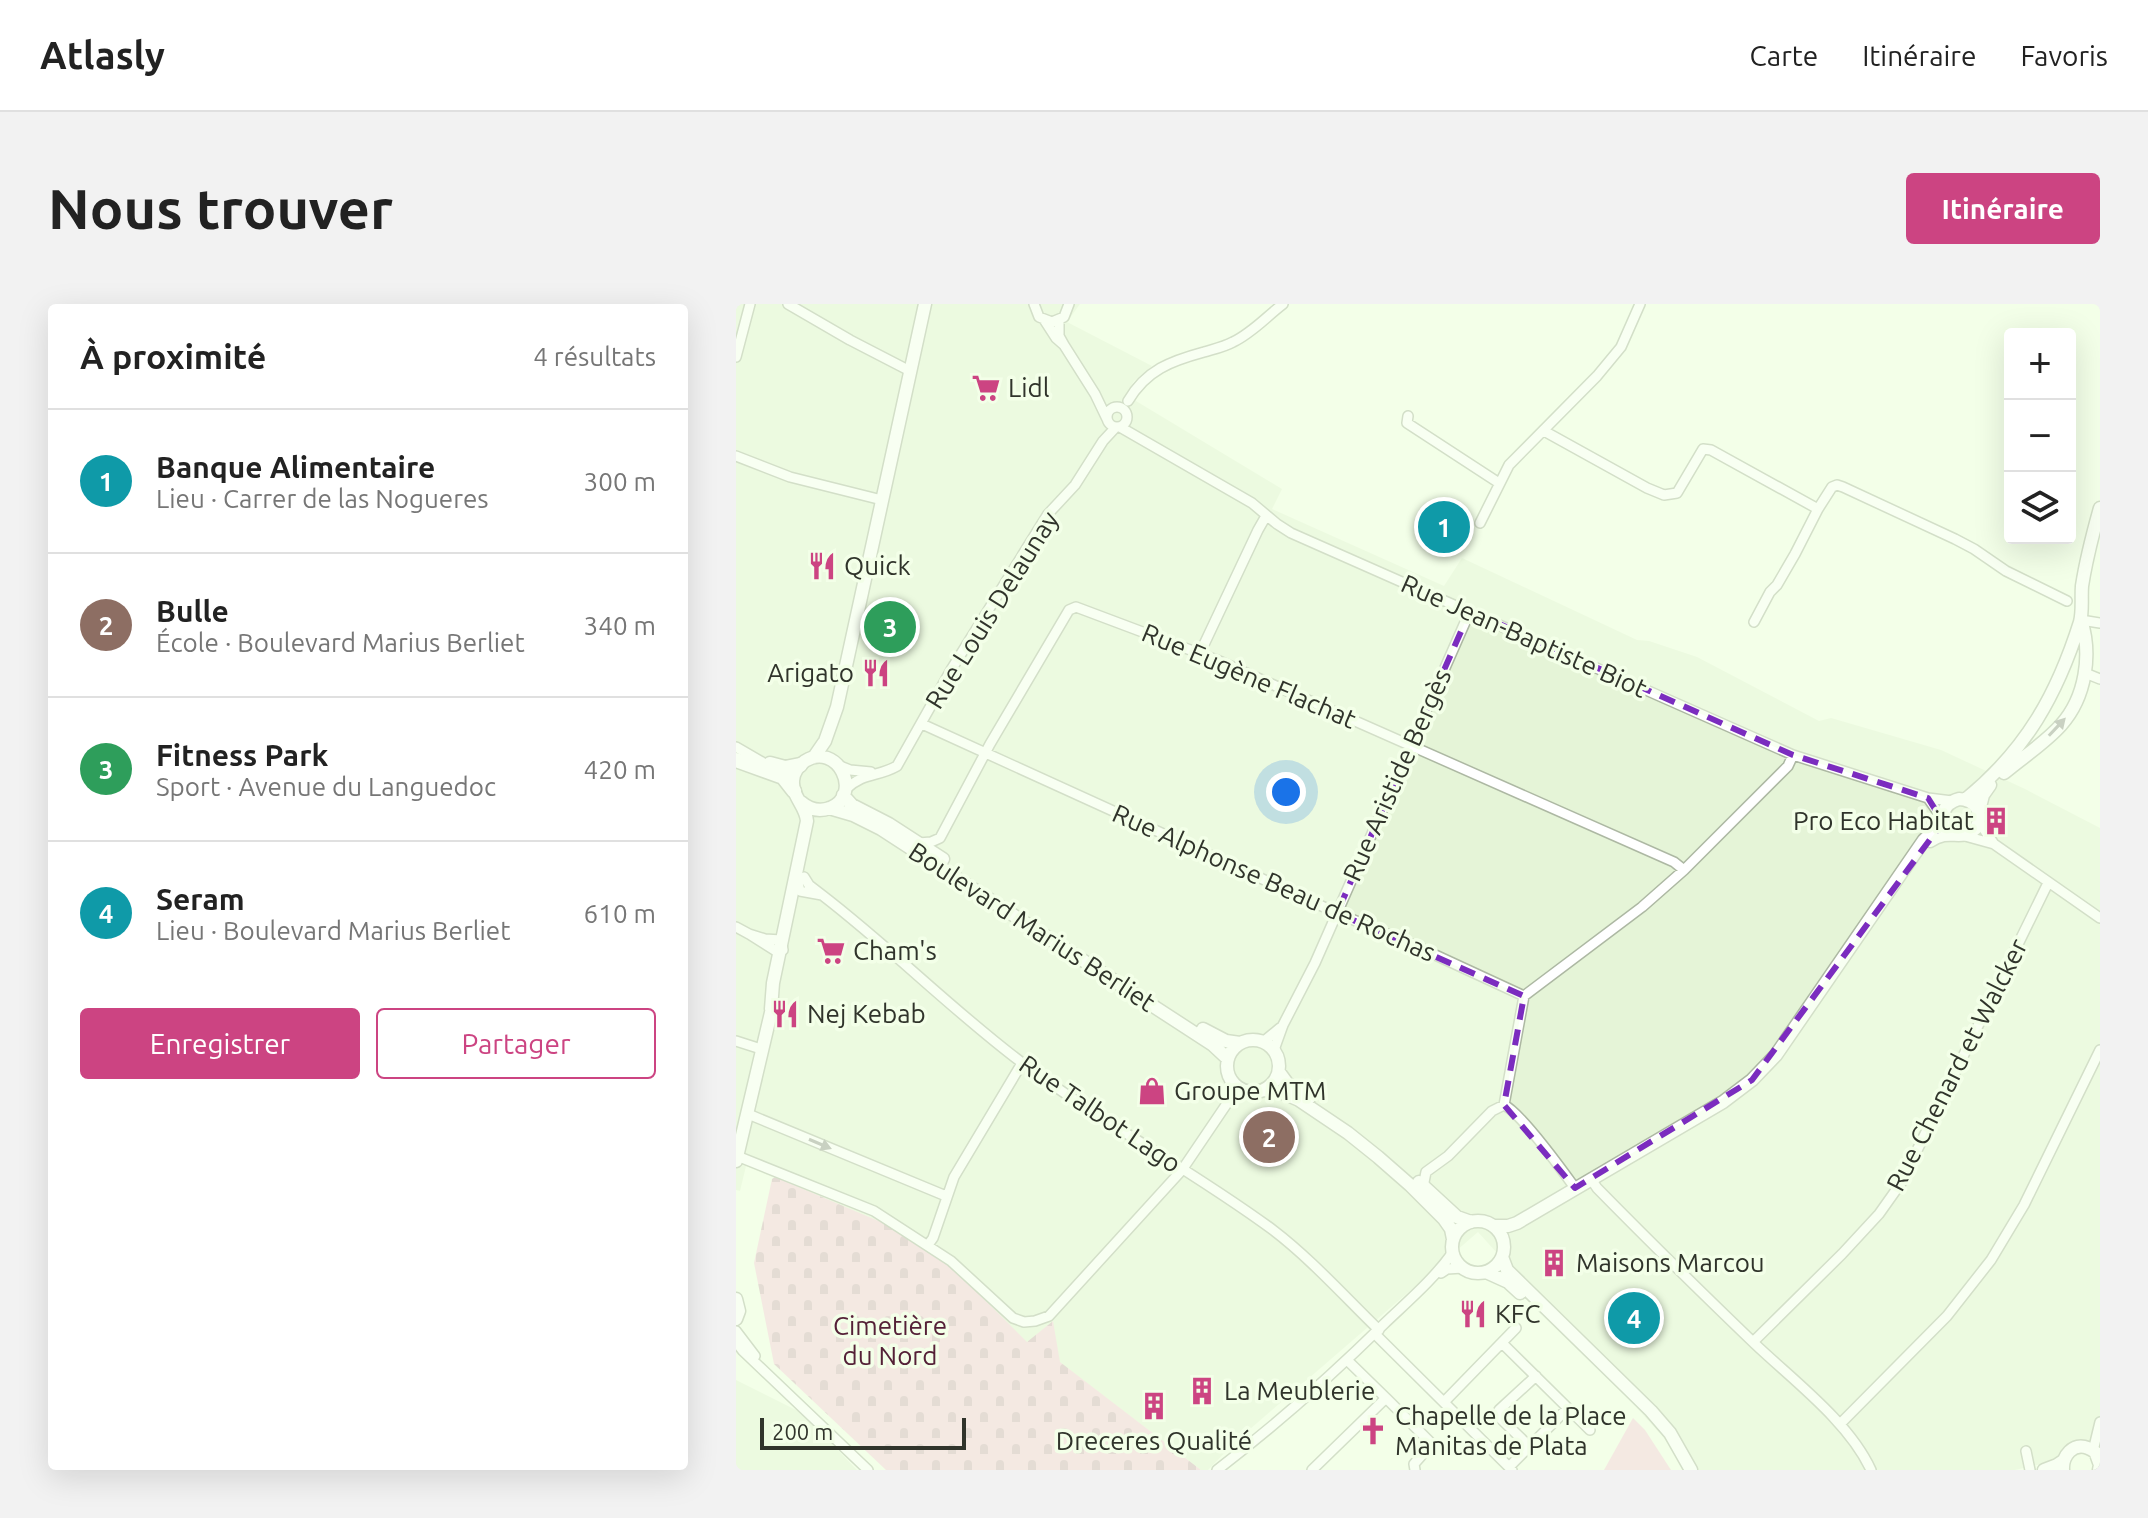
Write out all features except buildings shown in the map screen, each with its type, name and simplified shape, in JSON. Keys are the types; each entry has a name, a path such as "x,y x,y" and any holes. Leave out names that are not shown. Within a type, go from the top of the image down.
{"highway":[{"path":"736,750 785,768 800,765"},
{"path":"736,760 783,777 797,796"}],"main road":[{"path":"736,1159 744,1108 779,984 807,821 807,812 797,796 795,773 800,765 822,748 831,728 925,304"},
{"path":"1915,854 1944,833 1958,834 1976,828 1983,795 1989,786 2061,725 2078,697 2085,673 2087,644 2081,613 2082,588 2100,508"},
{"path":"1279,1072 1287,1083 1382,1149 1457,1217 1501,1227 1517,1223 1723,1102 1752,1080 1776,1055 1924,840 1943,820 1944,811 1993,775 2023,740 2053,694 2065,666 2089,588 2100,538"},
{"path":"2065,666 2085,673"},
{"path":"771,1009 773,983 804,877 815,823 827,808 840,801 844,792 846,781 832,749 831,728"},
{"path":"814,757 830,759 838,764"},
{"name":"Boulevard Marius Berliet","path":"844,792 852,805 919,843 1213,1035 1240,1043"},
{"path":"797,796 812,809 827,808"},
{"path":"1959,800 1976,806 1979,817"},
{"name":"Boulevard Marius Berliet","path":"827,808 853,815 881,829 1213,1045 1228,1059"},
{"path":"1943,820 1958,834"},
{"path":"1265,1090 1276,1079 1279,1064 1268,1046 1252,1040 1240,1043 1228,1059 1227,1072 1231,1080 1244,1091 1255,1093 1265,1090 1299,1100 1368,1149 1444,1219 1451,1229 1456,1261 1463,1268 1474,1273 1486,1272 1496,1266 1507,1235 1517,1223"},
{"path":"1453,1246 1457,1232 1471,1222"},
{"path":"1493,1226 1500,1234 1507,1270 1651,1411 1670,1433 1691,1470"},
{"path":"1486,1272 1514,1287 1638,1409 1663,1437 1682,1470"},
{"path":"736,1299 739,1311 736,1319"},
{"path":"2044,1470 2063,1465 2065,1456 2074,1448 2093,1452 2100,1470"}],"street":[{"path":"736,357 750,304"},
{"path":"788,304 910,371"},
{"path":"1034,304 1035,311 1064,345"},
{"path":"1070,304 1059,321 1059,336 1095,394 1117,422"},
{"path":"1117,422 1138,385 1147,376 1179,359 1232,343 1283,304"},
{"path":"1480,523 1515,457 1597,376 1621,347 1640,304"},
{"path":"1045,321 1059,321"},
{"name":"Rue Jean-Baptiste Biot","path":"1095,394 1105,404 1123,409 1117,422 1252,503 1291,533 1793,755 1928,798 1959,800"},
{"path":"1117,422 1109,411 1128,401"},
{"path":"1408,416 1407,423 1499,483"},
{"name":"Rue Louis Delaunay","path":"844,792 859,778 886,772 897,766 951,670 1048,514 1075,485 1117,422"},
{"path":"1544,431 1664,495 1677,493 1703,449 1711,450 1818,509"},
{"path":"736,456 790,477 882,500"},
{"path":"1754,622 1818,509 1832,487 1837,485 1974,549 2006,571 2067,601"},
{"path":"1200,653 1266,516"},
{"name":"Rue Eugène Flachat","path":"919,843 940,838 1069,610 1076,607 1200,653 1674,862 1684,870"},
{"name":"Rue Aristide Bergès","path":"1268,1046 1283,1025 1315,963 1470,611"},
{"path":"2081,613 2100,623"},
{"path":"2085,673 2100,679"},
{"name":"Rue Alphonse Beau de Rochas","path":"922,724 1524,996"},
{"path":"1504,1105 1524,996 1642,907 1684,870 1788,766 1793,755"},
{"path":"838,764 850,770 878,773"},
{"path":"1928,798 1943,820"},
{"path":"1979,817 1994,844"},
{"path":"1958,834 1994,844 2100,918"},
{"path":"800,891 801,855"},
{"name":"Rue Talbot Lago","path":"804,877 809,885 855,920 1022,1063 1274,1232 1310,1262 1510,1469"},
{"name":"Rue Chenard et Walcker","path":"1753,1342 1842,1254 1879,1214 1901,1183 2048,883"},
{"name":"Rue Talbot Lago","path":"800,891 822,895"},
{"path":"736,927 783,947"},
{"path":"736,1041 761,1049"},
{"path":"1840,1424 1947,1316 1991,1260 2024,1205 2100,1050"},
{"path":"928,1245 954,1177 1022,1063"},
{"path":"1228,1102 1231,1080"},
{"path":"736,1159 874,1211 951,1261 1013,1318 1024,1322 1035,1321 1049,1316 1182,1170 1228,1102 1244,1091"},
{"path":"1423,1187 1426,1172 1448,1156 1492,1111 1504,1105"},
{"path":"1504,1105 1522,1121 1575,1188"},
{"path":"744,1108 946,1196"},
{"path":"1591,1179 1753,1342 1840,1424 1864,1454 1871,1470"},
{"path":"1428,1282 1453,1246"},
{"path":"1217,1470 1280,1421 1428,1282 1447,1269 1463,1268"},
{"path":"1444,1402 1516,1328"},
{"path":"736,1331 772,1378"},
{"path":"736,1342 868,1470"},
{"path":"1503,1344 1590,1430"},
{"path":"1347,1360 1430,1442 1414,1464 1415,1470"},
{"path":"1529,1446 1500,1418 1499,1410 1536,1376"},
{"path":"1312,1470 1386,1398"},
{"path":"1510,1469 1568,1408"},
{"path":"2093,1452 2099,1426"},
{"path":"1225,1470 1246,1448"},
{"path":"2026,1451 2030,1470"}],"highlighted area":[{"path":"1470,611 1793,755 1928,798 1943,822 1752,1080 1575,1188 1504,1105 1524,996 1337,913"}],"shaded area":[{"path":"736,304 1080,304 1067,322 1152,366 1134,381 1126,395 1282,489 1272,509 1444,586 1462,558 1637,640 1697,657 1819,721 1831,718 1941,750 2100,828 2100,1450 2015,1470 1693,1470 1478,1232 1235,1442 1208,1470 1201,1470 1059,1362 1027,1343 950,1265 881,1222 746,1166 740,1191 736,1190"},
{"path":"736,1380 808,1416 857,1470 736,1470"}],"green space":[{"name":"Cimetière du Nord","path":"775,1177 881,1222 950,1265 1027,1342 1053,1321 1060,1362 1201,1470 886,1470 774,1364 754,1263 772,1179"},
{"path":"1633,1418 1645,1430 1671,1470 1604,1470"}],"place":[{"name":"Lidl","path":"986,388"},
{"name":"Banque Alimentaire","path":"1444,527"},
{"name":"Quick","path":"822,566"},
{"name":"Fitness Park","path":"890,627"},
{"name":"Arigato","path":"876,673"},
{"name":"Pro Eco Habitat","path":"1996,821"},
{"name":"Cham's","path":"831,951"},
{"name":"Nej Kebab","path":"785,1014"},
{"name":"Groupe MTM","path":"1152,1091"},
{"name":"Bulle","path":"1269,1137"},
{"name":"Maisons Marcou","path":"1554,1263"},
{"name":"KFC","path":"1473,1314"},
{"name":"Seram","path":"1634,1318"},
{"name":"La Meublerie","path":"1202,1391"},
{"name":"Dreceres Qualité","path":"1154,1406"},
{"name":"Chapelle de la Place Manitas de Plata","path":"1373,1431"}]}
